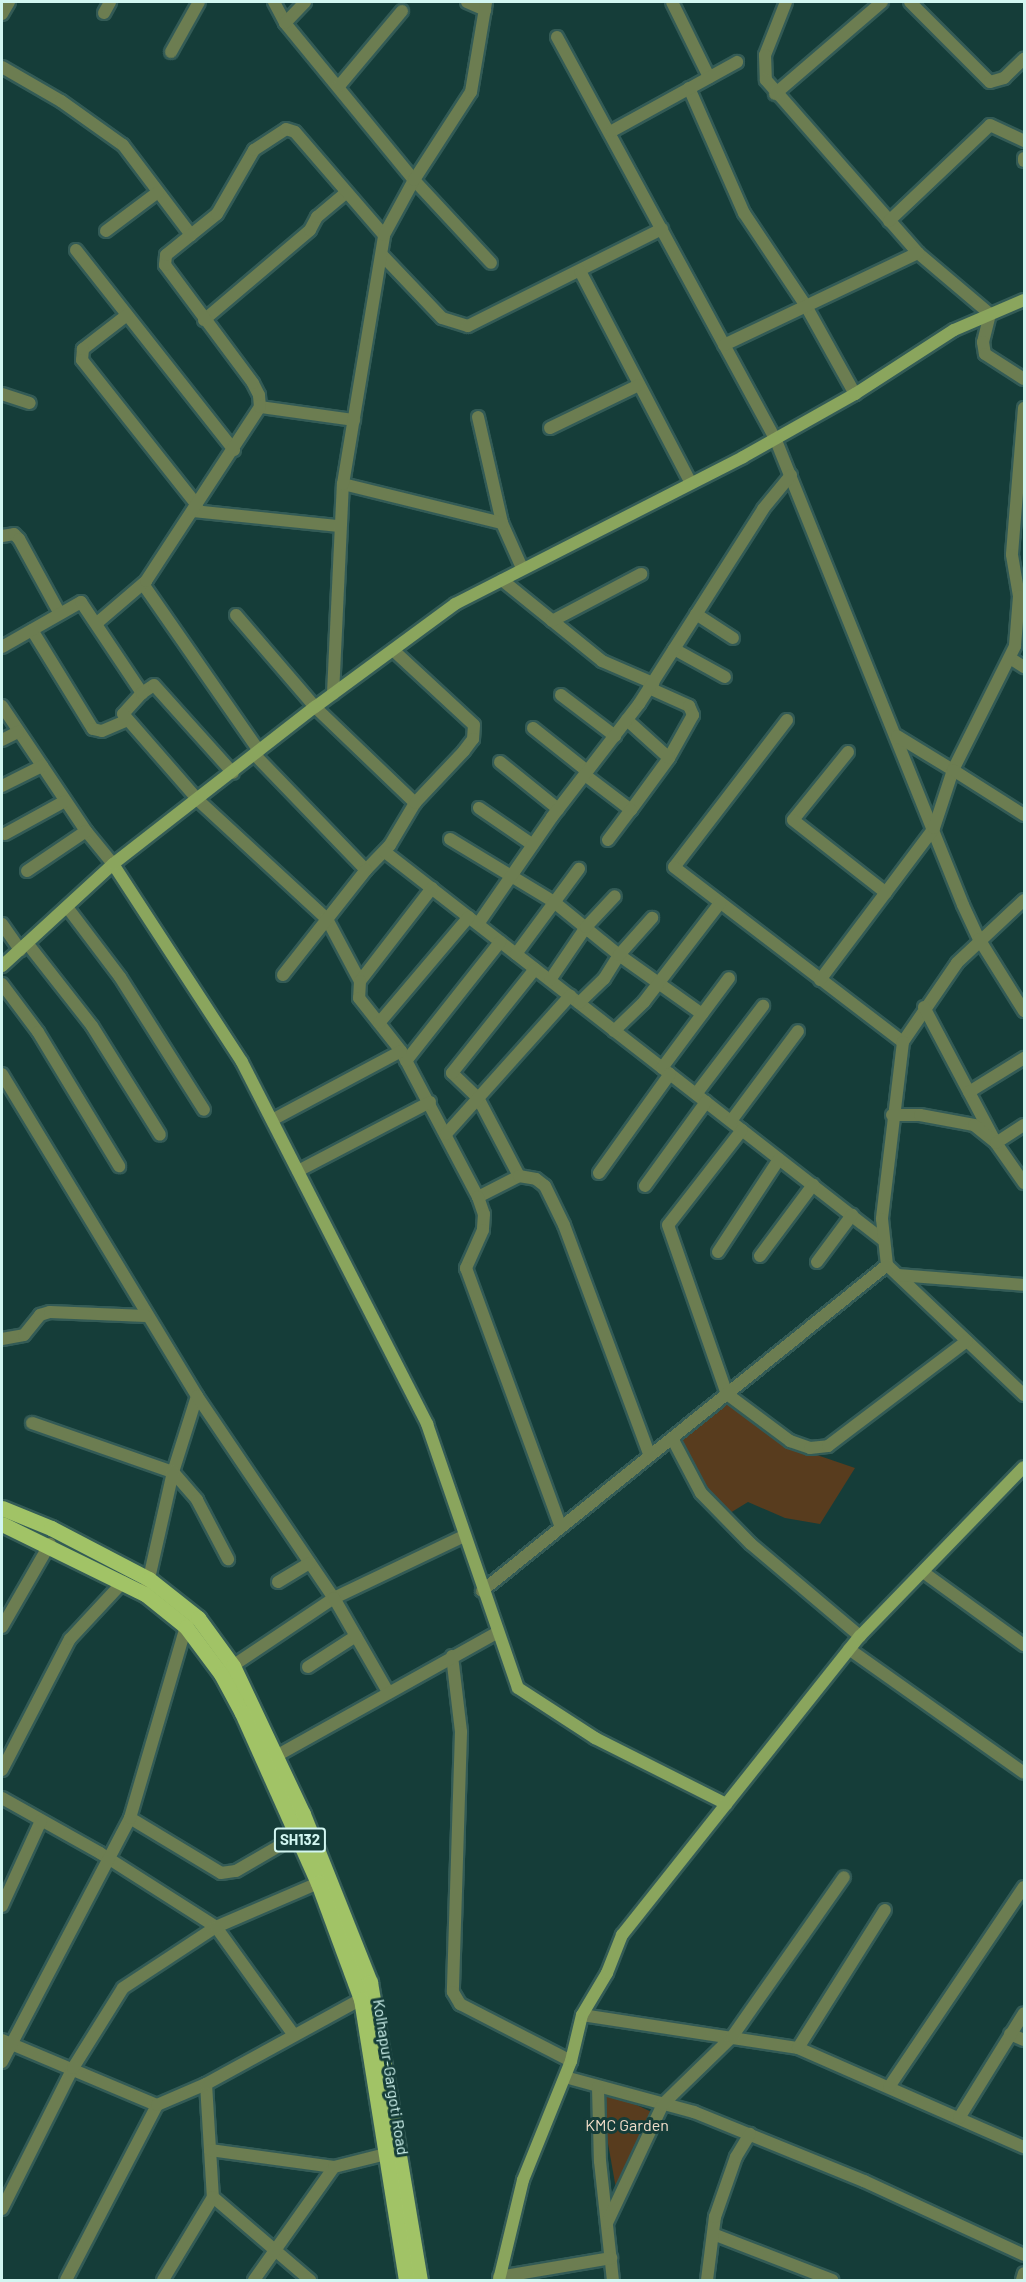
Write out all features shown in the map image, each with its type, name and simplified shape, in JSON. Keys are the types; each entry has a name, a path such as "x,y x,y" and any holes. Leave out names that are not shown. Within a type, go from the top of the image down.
{"main road":[{"path":"2,1508 51,1528 198,1618 227,1670 343,1907 370,1982 420,2280"},
{"path":"2,1524 50,1544 123,1582 147,1586 227,1670"},
{"name":"Kolhapur-Gargoti Road","path":"272,1759 298,1835 361,1999 406,2280"}],"street":[{"path":"2,14 9,2"},
{"path":"171,52 199,2"},
{"path":"274,2 285,23 414,180 491,263"},
{"path":"285,23 305,2"},
{"path":"333,693 339,526 343,484 384,235 414,180 471,92 485,6 467,2"},
{"path":"672,2 709,77"},
{"path":"786,2 765,55 766,80 775,94 918,253 990,314"},
{"path":"775,94 882,2"},
{"path":"910,2 990,82 999,81 1024,59"},
{"path":"339,86 402,11"},
{"path":"557,37 612,131 662,229 776,438 979,939 1024,1011"},
{"path":"612,131 737,62"},
{"path":"2,67 113,136 136,159 191,235"},
{"path":"689,88 744,213 806,306 855,394"},
{"path":"890,221 990,125 1024,141"},
{"path":"97,623 143,584 234,450 260,407 253,383 165,265 166,255 217,214 254,150 286,129 295,132 384,235"},
{"path":"106,231 158,192"},
{"path":"204,320 310,230 317,218 346,193"},
{"path":"382,255 442,318 461,326 468,326 662,229"},
{"path":"76,250 234,450"},
{"path":"724,345 918,253"},
{"path":"580,271 691,483"},
{"path":"2,966 113,864 199,801 333,693 455,604 776,438 855,394 954,330 1024,300"},
{"path":"990,314 983,342 985,354 1024,379"},
{"path":"127,315 83,349 82,360 195,508 339,526"},
{"path":"550,428 639,384"},
{"path":"2,394 30,403"},
{"path":"260,407 354,420"},
{"path":"820,980 934,828 953,770 1015,646 1022,598 1019,545 1024,408"},
{"path":"478,417 502,523 522,568"},
{"path":"379,1023 510,878 558,809 651,686 763,509 791,475"},
{"path":"343,484 502,523"},
{"path":"2,536 14,534 19,539 60,614"},
{"path":"552,621 641,573"},
{"path":"502,580 602,661 689,706 693,715 669,758 608,840"},
{"path":"143,584 257,753 366,870"},
{"path":"2,647 81,602 142,693"},
{"path":"696,614 733,638"},
{"path":"236,615 315,707 415,803"},
{"path":"32,630 93,729 102,732 128,720"},
{"path":"674,649 725,677"},
{"path":"283,975 366,870 385,852 415,803 464,751 472,739 474,725 393,650"},
{"path":"1010,658 1024,667"},
{"path":"233,773 154,685 142,693 123,714 199,801 327,919 360,981 359,998 403,1056 430,1102 478,1197 484,1214 483,1230 466,1268 561,1527"},
{"path":"561,695 615,736"},
{"path":"2,706 86,831 113,864 242,1062 427,1424 496,1633 518,1688 538,1704 615,1749 726,1804"},
{"path":"627,720 669,758"},
{"path":"787,720 674,867 903,1042"},
{"path":"533,728 631,810"},
{"path":"2,740 18,732"},
{"path":"897,736 1024,815"},
{"path":"848,752 793,820 886,892"},
{"path":"500,762 558,809"},
{"path":"2,786 42,766"},
{"path":"5,834 65,801"},
{"path":"479,808 532,845"},
{"path":"27,871 86,831"},
{"path":"450,839 510,878 554,902 619,955 660,980 702,1014"},
{"path":"385,852 883,1240"},
{"path":"516,954 579,869"},
{"path":"360,981 432,888"},
{"path":"550,980 586,927 615,896"},
{"path":"1024,900 979,939 924,1007 903,1042 892,1115 883,1240 887,1265 1024,1395"},
{"path":"614,1030 660,980 720,903"},
{"path":"67,907 120,977 204,1110"},
{"path":"446,1134 478,1098 575,1000 604,979 619,955 652,918"},
{"path":"2,924 92,1026 160,1135"},
{"path":"272,1120 403,1056 500,942"},
{"path":"519,1176 478,1098 452,1073 535,969"},
{"path":"599,1173 702,1014 729,978"},
{"path":"2,984 38,1032 119,1166"},
{"path":"645,1186 763,1006"},
{"path":"924,1007 996,1143 1024,1183"},
{"path":"731,1121 798,1031"},
{"path":"969,1092 1024,1058"},
{"path":"2,1074 146,1316 334,1599 388,1692"},
{"path":"298,1171 430,1102"},
{"path":"892,1115 920,1114 974,1125 996,1143"},
{"path":"996,1143 1024,1125"},
{"path":"742,1130 668,1225 727,1394 790,1441 810,1448 828,1446 967,1341"},
{"path":"718,1252 779,1158"},
{"path":"478,1197 519,1176 536,1179 544,1186 564,1225 650,1456"},
{"path":"760,1256 813,1185"},
{"path":"817,1262 852,1215"},
{"path":"482,1591 887,1265"},
{"path":"898,1275 1024,1285"},
{"path":"2,1339 24,1335 40,1315 50,1312 146,1316"},
{"path":"147,1586 173,1472 197,1396"},
{"path":"33,1423 173,1472 197,1500 228,1559"},
{"path":"672,1438 701,1493 751,1544 860,1636"},
{"path":"611,2258 499,2279 523,2180 572,2061 582,2015 607,1973 622,1935 860,1636 1024,1467"},
{"path":"227,1670 334,1599 464,1536"},
{"path":"2,1627 50,1544"},
{"path":"278,1582 310,1563"},
{"path":"923,1572 1024,1645"},
{"path":"2,1770 70,1639 123,1582"},
{"path":"2,2062 7,2041 130,1818 186,1627"},
{"path":"272,1759 496,1633"},
{"path":"308,1666 356,1636"},
{"path":"849,1649 1024,1773"},
{"path":"452,1656 461,1732 453,1992 460,2004 572,2061"},
{"path":"2,1798 109,1859 216,1926 294,2036"},
{"path":"130,1818 221,1874 236,1871 298,1835"},
{"path":"2,1906 41,1821"},
{"path":"607,2223 663,2104 732,2037 844,1877"},
{"path":"2,2209 73,2068 123,1988 216,1926 318,1883"},
{"path":"889,2087 1024,1887"},
{"path":"798,2048 885,1910"},
{"path":"66,2280 157,2105 206,2084 361,1999"},
{"path":"959,2118 1024,2013"},
{"path":"582,2015 798,2048 1024,2147"},
{"path":"1010,2034 1024,2040"},
{"path":"7,2041 157,2105"},
{"path":"565,2077 694,2112 864,2181 1024,2255"},
{"path":"163,2280 213,2197 206,2084"},
{"path":"598,2087 607,2223 614,2280"},
{"path":"707,2280 713,2234 736,2157 750,2134"},
{"path":"210,2150 334,2167 386,2154"},
{"path":"254,2280 277,2251 334,2167"},
{"path":"213,2197 310,2280"},
{"path":"713,2234 811,2276 832,2280"},
{"path":"1022,2280 1024,2272"}],"green space":[{"path":"729,1401 776,1441 855,1468 820,1524 785,1518 748,1502 730,1513 707,1490 681,1438"},
{"name":"KMC Garden","path":"598,2087 658,2115 618,2200"}]}
